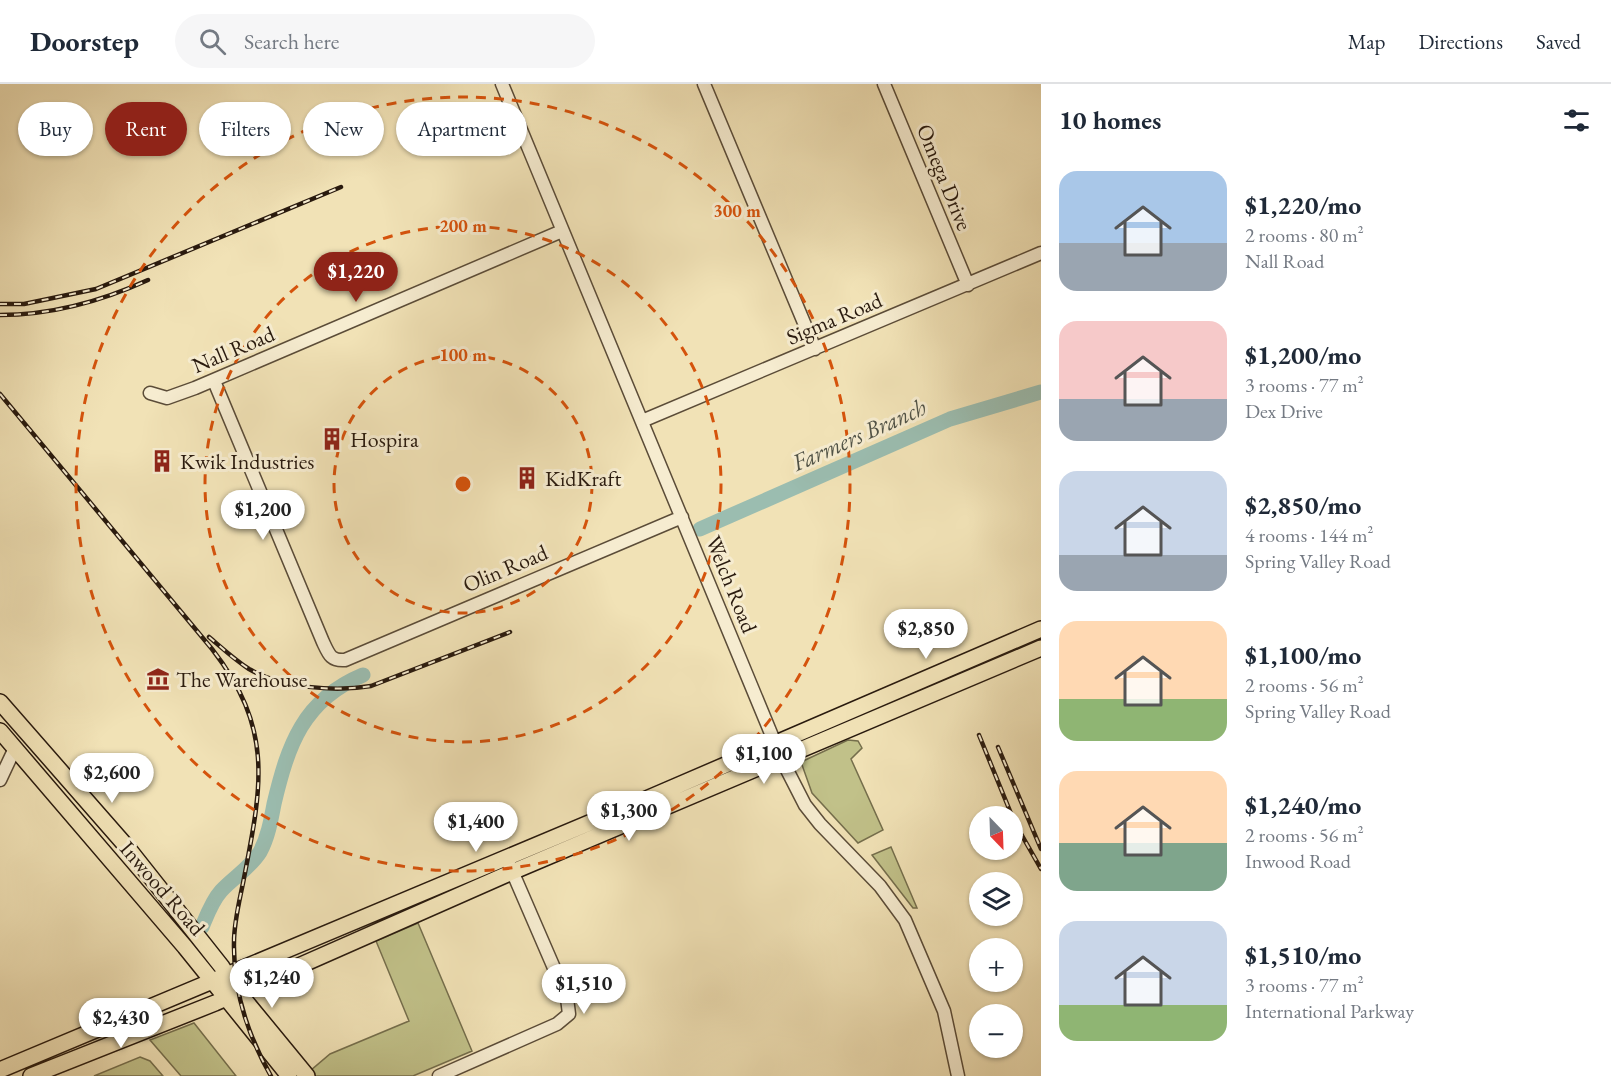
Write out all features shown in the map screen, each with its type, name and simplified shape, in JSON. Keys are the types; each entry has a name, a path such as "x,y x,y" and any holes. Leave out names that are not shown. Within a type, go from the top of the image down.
{"main road":[{"path":"31,1076 232,995 411,917 509,865 775,743 1041,629"},
{"path":"1013,641 1020,657"},
{"path":"0,1070 404,901 509,865 782,760 1041,648"},
{"name":"Inwood Road","path":"0,702 127,847 228,976 232,995 289,1076"},
{"name":"Inwood Road","path":"0,731 213,982 232,995 307,1076"},
{"path":"15,748 29,734"},
{"path":"109,860 127,847"},
{"path":"404,901 411,917"},
{"path":"139,1032 138,1021 149,1016 153,1007"},
{"path":"81,1055 117,1033 120,1021"}],"street":[{"name":"Welch Road","path":"502,84 782,760 813,814 880,885 905,920 944,1011 958,1076"},
{"path":"704,84 814,349"},
{"name":"Omega Drive","path":"884,84 968,285"},
{"name":"Nall Road","path":"150,393 167,398 214,381 562,231"},
{"name":"Sigma Road","path":"642,421 1041,254"},
{"name":"Olin Road","path":"214,381 331,658 345,660 682,517"},
{"path":"0,780 15,748"},
{"path":"439,1076 557,1024 569,1014 567,998 509,865"}],"green space":[{"path":"848,740 858,741 862,748 851,759 883,830 858,843 812,793 801,762"},
{"path":"891,847 917,908 913,908 872,855"},
{"path":"418,923 472,1051 413,1076 313,1076 310,1071 330,1054 409,1021 376,941"},
{"path":"194,1023 236,1076 181,1076 150,1040"},
{"path":"140,1057 150,1061 163,1076 94,1076"}],"waterway":[{"name":"Farmers Branch","path":"700,529 950,419 1041,392"},
{"name":"Farmers Branch","path":"202,927 218,895 252,863 260,852 269,828 285,762 301,727 326,697 363,675"}],"railway":[{"path":"0,304 24,304 96,289 341,187"},
{"path":"0,315 39,312 76,305 148,280"},
{"path":"0,394 212,649 232,678 246,705 254,732 258,759 258,786 250,845 237,910 234,960 239,994 248,1028 271,1076"},
{"path":"209,637 249,669 277,681 308,687 341,689 371,686 510,632"},
{"path":"979,735 1008,806"},
{"path":"998,747 1041,849"},
{"path":"1023,837 1041,869"}],"place":[{"name":"Hospira","path":"332,439"},
{"name":"Kwik Industries","path":"162,461"},
{"name":"KidKraft","path":"527,478"},
{"name":"The Warehouse","path":"158,679"}]}
